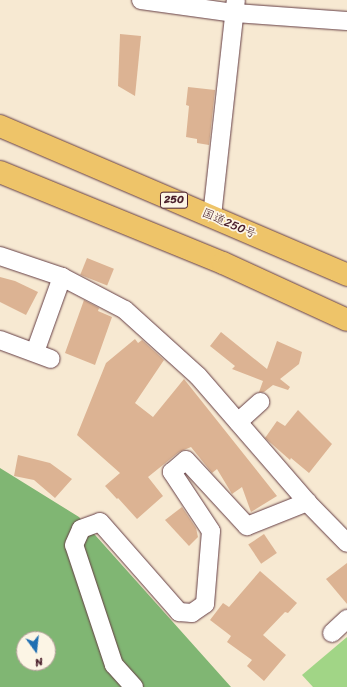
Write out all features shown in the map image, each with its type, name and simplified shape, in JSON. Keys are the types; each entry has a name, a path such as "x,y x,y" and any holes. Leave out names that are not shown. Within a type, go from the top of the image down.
{"highway":[{"name":"国道250号","path":"0,126 347,275"},
{"path":"0,172 223,263 347,320"}],"street":[{"path":"141,0 235,7 347,21"},
{"path":"212,216 235,7"},
{"path":"0,256 62,277 125,310 198,376 307,502 347,543"},
{"path":"0,340 43,355 62,277"},
{"path":"238,422 260,402"},
{"path":"134,687 114,665 74,545 81,528 100,522 179,612 192,613 205,604 211,531 172,472 186,460 246,526 307,502"},
{"path":"332,633 347,619"}],"green space":[{"path":"0,468 79,517 231,687 0,687"},
{"path":"347,637 347,687 313,687 302,675"}],"building":[{"path":"120,34 141,36 135,96 118,86"},
{"path":"188,87 215,90 209,145 197,143 197,139 186,137 189,106 186,105"},
{"path":"87,258 114,269 107,286 80,275"},
{"path":"0,277 15,281 38,292 26,315 0,302"},
{"path":"84,300 99,308 98,311 112,317 95,365 65,353"},
{"path":"221,332 267,369 277,341 302,352 299,364 280,379 290,387 288,390 273,385 264,392 259,392 263,381 232,369 235,366 210,346"},
{"path":"135,339 138,343 142,340 164,360 135,403 153,417 184,379 277,496 251,512 242,487 232,494 217,469 212,473 191,447 179,452 148,477 163,496 137,519 105,486 120,473 77,435 106,363"},
{"path":"298,410 332,444 309,473 291,458 290,460 265,438 277,421 285,426"},
{"path":"18,455 50,463 72,479 55,498 34,480 14,476"},
{"path":"182,507 196,528 198,537 189,546 165,520"},
{"path":"264,534 277,553 261,564 248,545"},
{"path":"347,563 347,604 326,579"},
{"path":"260,571 297,603 288,613 285,612 263,635 286,655 264,681 247,666 252,660 227,642 231,636 210,620 223,603 229,607"}]}
